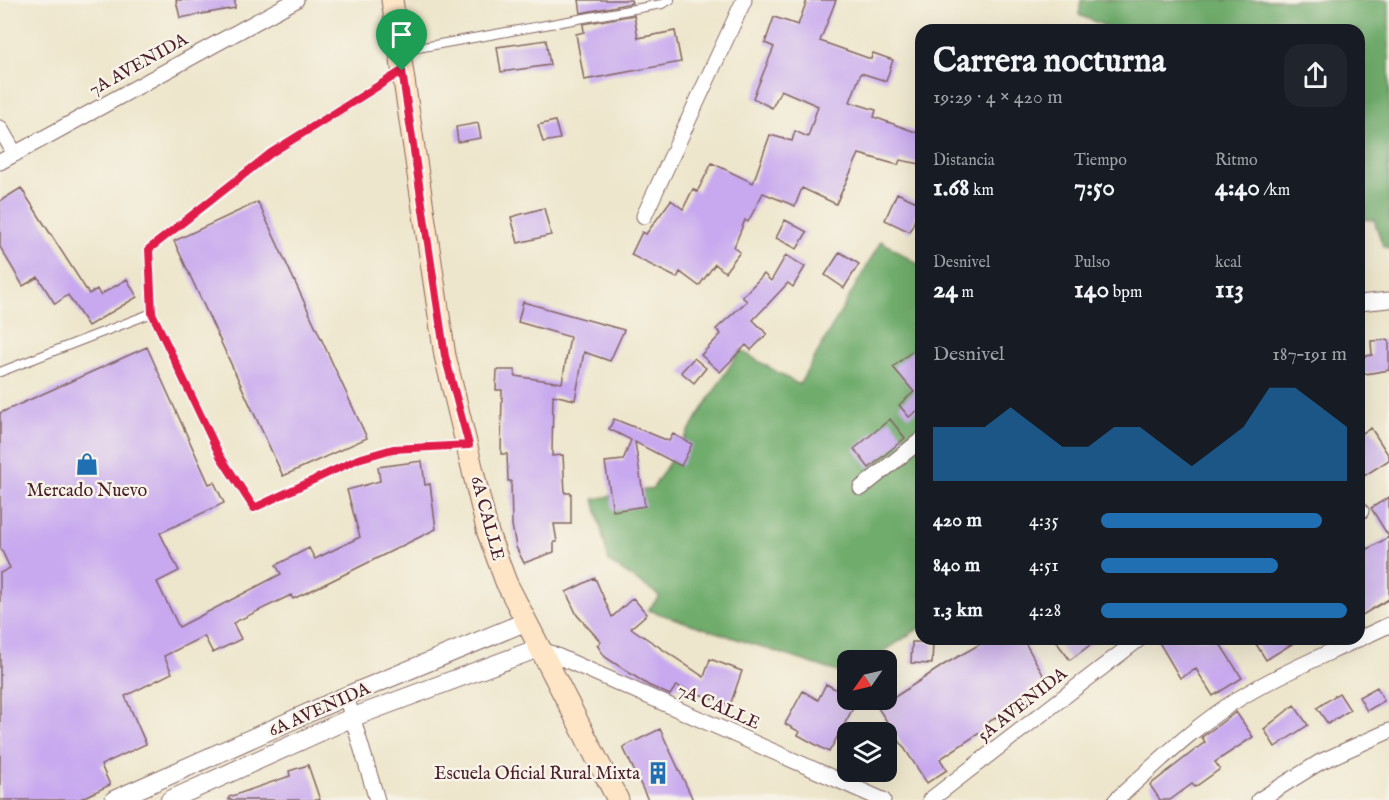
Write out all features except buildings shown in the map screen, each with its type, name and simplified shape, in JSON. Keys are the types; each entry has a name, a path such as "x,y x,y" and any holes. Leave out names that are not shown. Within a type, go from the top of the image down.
{"main road":[{"name":"6A CALLE","path":"393,0 445,356 469,445 488,533 506,582 525,622 618,800"}],"street":[{"name":"7A AVENIDA","path":"0,162 296,0"},
{"path":"644,216 744,0"},
{"path":"0,128 15,154"},
{"path":"1365,302 1389,300"},
{"path":"861,488 915,445"},
{"name":"6A AVENIDA","path":"114,800 346,696 525,622"},
{"path":"1365,636 1389,625"},
{"name":"5A AVENIDA","path":"930,800 1131,645"},
{"path":"1116,800 1199,727 1239,699 1283,674 1346,645"},
{"name":"6A AVENIDA","path":"170,800 351,718 539,648"},
{"name":"7A CALLE","path":"539,648 883,800"},
{"path":"346,696 377,800"},
{"path":"1259,800 1320,762 1389,731"}],"lane":[{"path":"469,445 393,449 358,459 254,508 220,456 152,313 149,249 271,153 401,61 662,4 670,0"},
{"path":"0,372 152,313"}],"green space":[{"path":"1081,0 1389,0 1389,249 1383,246 1374,220 1365,219 1365,24 1100,24 1079,15"},
{"path":"881,241 915,262 915,631 886,650 837,650 837,672 648,610 660,596 609,562 594,499 653,488 740,350 799,385"}],"place":[{"name":"Mercado Nuevo","path":"87,464"},
{"name":"Escuela Oficial Rural Mixta","path":"658,773"}],"route":[{"path":"402,71 445,356 469,445 430,445 393,449 358,459 254,508 220,456 152,313 149,249 271,153 402,71"}]}
